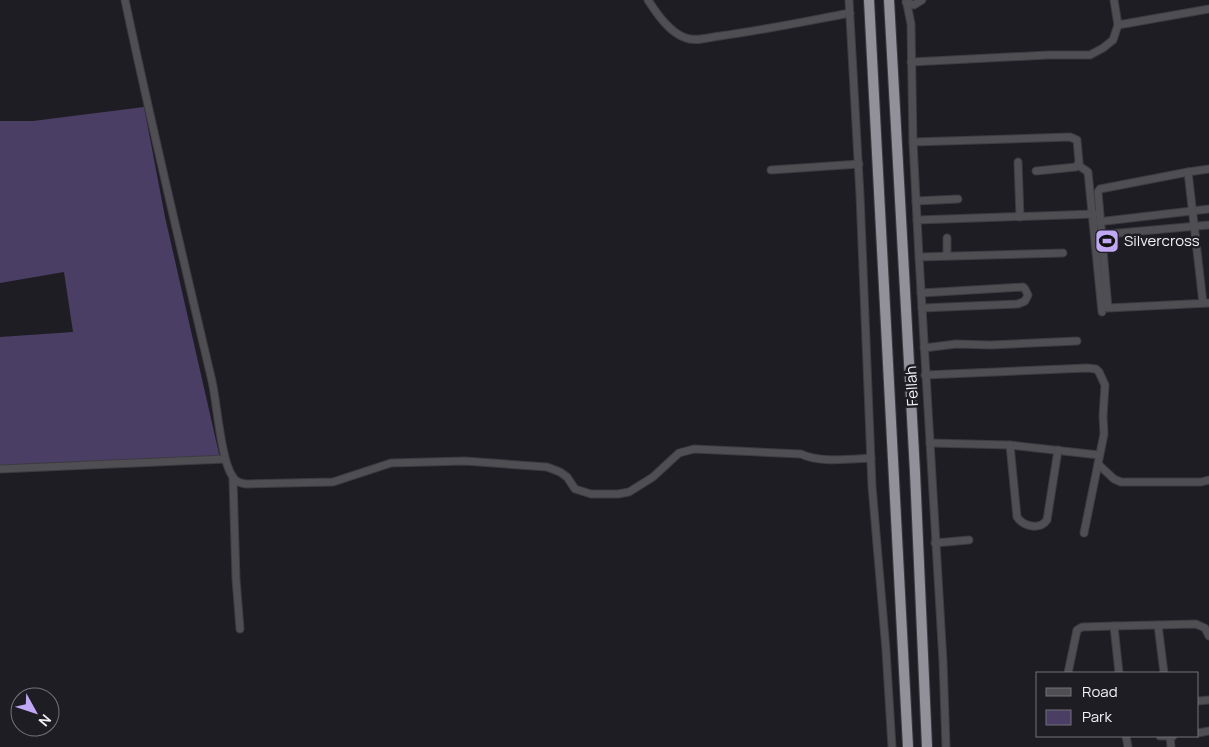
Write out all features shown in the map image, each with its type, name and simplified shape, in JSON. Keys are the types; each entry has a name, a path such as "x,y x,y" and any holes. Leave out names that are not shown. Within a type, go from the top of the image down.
{"highway":[{"path":"869,0 908,747"},
{"path":"889,0 915,472 927,747"}],"street":[{"path":"125,0 174,224 212,383 226,459 234,479 236,579 240,629"},
{"path":"648,0 673,30 680,36 692,40 760,30 850,13"},
{"path":"849,0 859,164 874,512 892,747"},
{"path":"920,2 930,0"},
{"path":"911,62 1039,55 1090,55 1113,40 1118,25 1114,0"},
{"name":"Fellah","path":"911,24 920,2 906,2 911,24 913,142 946,747"},
{"path":"1118,25 1209,9"},
{"path":"913,142 1075,138 1078,144 1078,165"},
{"path":"1018,162 1020,217"},
{"path":"771,170 859,164"},
{"path":"1036,171 1073,168 1078,165"},
{"path":"1078,165 1088,172 1094,214 1097,222"},
{"path":"1102,312 1097,222 1098,192 1100,189 1209,169"},
{"path":"1098,235 1108,308 1206,303 1188,172"},
{"path":"916,201 958,199"},
{"path":"1097,222 1209,209"},
{"path":"917,220 1094,214"},
{"path":"1098,235 1209,225"},
{"path":"947,238 947,256"},
{"path":"919,257 1063,253"},
{"path":"921,293 1022,287 1025,288 1028,295 1025,301 1018,304 922,308"},
{"path":"924,348 956,344 1000,345 1078,341"},
{"path":"925,375 1087,368 1096,370 1102,377 1105,385 1104,441 1099,455 1084,533"},
{"path":"930,443 1010,445 1099,455"},
{"path":"1010,445 1017,517 1020,521 1032,526 1042,525 1048,520 1058,450"},
{"path":"234,479 237,482 246,484 323,483 344,480 379,466 392,463 474,462 547,467 568,477 575,489 591,494 603,495 629,492 653,477 679,453 694,449 800,454 810,458 826,459 856,460 871,458"},
{"path":"0,468 226,459"},
{"path":"1098,464 1114,479 1121,482 1202,482 1209,480"},
{"path":"935,543 969,540"},
{"path":"1068,672 1076,630 1082,627 1196,624 1205,628 1209,636"},
{"path":"1158,625 1164,672"},
{"path":"1114,626 1119,672"}],"green space":[{"path":"144,107 165,217 220,458 0,466 0,337 73,332 64,272 0,283 0,121 33,121"}],"place":[{"name":"Silvercross","path":"1107,241"}]}
